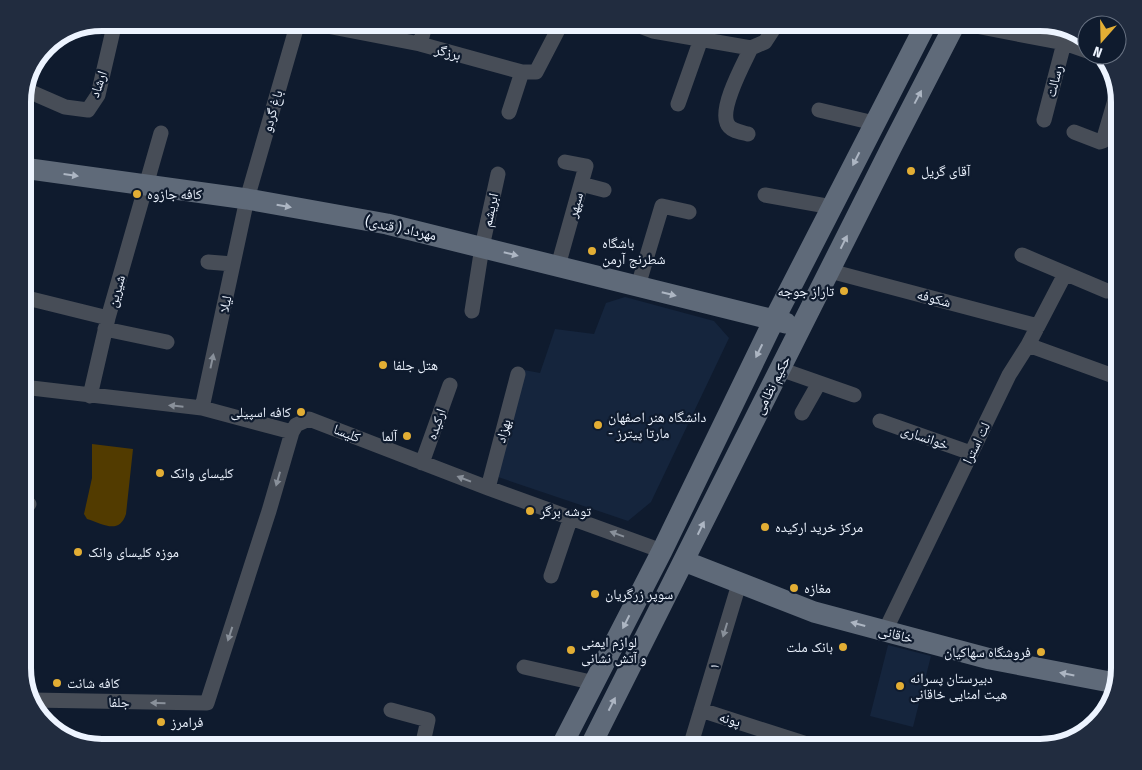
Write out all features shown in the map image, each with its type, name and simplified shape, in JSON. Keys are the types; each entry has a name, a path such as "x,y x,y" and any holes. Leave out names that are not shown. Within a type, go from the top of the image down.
{"main road":[{"name":"حکیم نظامی","path":"566,739 662,551 774,320 922,31"},
{"name":"حکیم نظامی","path":"595,739 952,31"},
{"name":"مهرداد ( قندی)","path":"31,169 247,199 387,224 802,327"},
{"name":"خاقانی","path":"684,561 814,612 990,659 1109,682"}],"street":[{"name":"ارشاد","path":"32,93 65,107 88,110 98,95 113,31"},
{"name":"باغ گردو","path":"247,199 295,31"},
{"name":"برزگر","path":"358,31 420,44 522,72"},
{"path":"420,44 424,31"},
{"path":"509,112 522,72 536,72 556,31"},
{"path":"653,31 751,48 765,42 772,31"},
{"path":"1001,31 1064,42 1077,47"},
{"path":"678,104 700,39"},
{"name":"رسالت","path":"1044,120 1064,42"},
{"path":"748,134 731,128 727,124 726,114 735,83 751,48"},
{"path":"819,110 874,124"},
{"path":"1074,132 1100,142 1103,141 1111,114"},
{"name":"شیرین","path":"90,396 107,323 145,186 162,133"},
{"name":"سپهر","path":"558,266 586,166 565,162"},
{"name":"ابریشم","path":"472,310 482,247 498,174"},
{"path":"581,184 604,190"},
{"path":"765,195 832,207"},
{"name":"لیلا","path":"202,408 247,199"},
{"path":"638,286 662,206 688,212"},
{"path":"1022,256 1107,291"},
{"path":"208,262 233,264"},
{"name":"شکوفه","path":"830,271 1038,326"},
{"name":"لت استرا","path":"885,631 1009,375 1028,345 1065,274"},
{"path":"31,299 167,342"},
{"path":"1028,345 1111,375"},
{"path":"780,369 854,394"},
{"name":"بهزاد","path":"488,488 518,374"},
{"path":"802,413 819,383"},
{"name":"ارکیده","path":"422,463 450,385"},
{"path":"31,388 202,408 292,432"},
{"name":"کلیسا","path":"292,432 296,425 309,419 488,488 662,551"},
{"name":"خوانساری","path":"880,421 971,453"},
{"name":"جلفا","path":"40,700 207,703 292,432"},
{"path":"551,576 571,517"},
{"name":"۱","path":"693,739 739,584"},
{"path":"524,667 595,682"},
{"path":"391,710 428,720 424,739"},
{"name":"پونه","path":"701,710 789,739"}],"shaded area":[{"name":"دانشگاه هنر اصفهان - مارتا پیترز","path":"625,297 714,321 729,338 651,502 628,521 495,476 524,370 540,373 555,329 594,334 606,303"},
{"path":"92,444 133,449 126,514 123,520 115,526 87,519 84,514 92,478"},
{"name":"دبیرستان پسرانه هیت امنایی خاقانی","path":"888,645 931,656 913,727 870,716"}],"place":[{"name":"آقای گریل","path":"911,171"},
{"name":"کافه جازوه","path":"137,194"},
{"name":"باشگاه شطرنج آرمن","path":"592,251"},
{"name":"تاراز جوجه","path":"844,291"},
{"name":"هتل جلفا","path":"383,365"},
{"name":"کافه اسپیلی","path":"301,412"},
{"name":"دانشگاه هنر اصفهان - مارتا پیترز","path":"598,425"},
{"name":"آلما","path":"407,436"},
{"name":"کلیسای وانک","path":"160,473"},
{"name":"توشه برگر","path":"530,511"},
{"name":"مرکز خرید ارکیده","path":"765,527"},
{"name":"موزه کلیسای وانک","path":"78,552"},
{"name":"مغازه","path":"794,588"},
{"name":"سوپر زرگریان","path":"595,594"},
{"name":"بانک ملت","path":"843,647"},
{"name":"لوازم ایمنی و آتش نشانی","path":"571,650"},
{"name":"فروشگاه سهاکیان","path":"1041,652"},
{"name":"کافه شانت","path":"57,683"},
{"name":"دبیرستان پسرانه هیت امنایی خاقانی","path":"900,686"},
{"name":"فرامرز","path":"161,722"}]}
